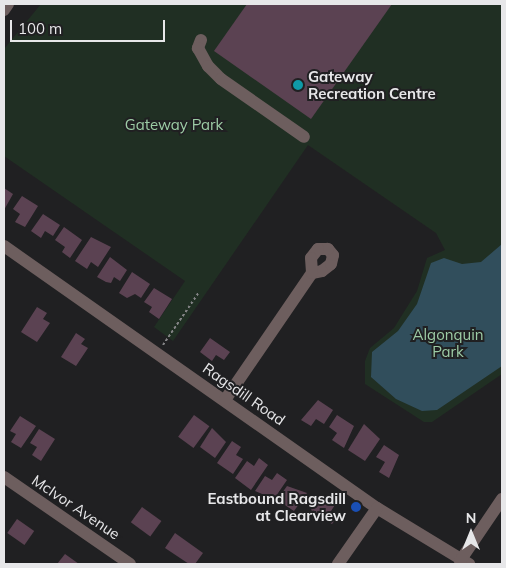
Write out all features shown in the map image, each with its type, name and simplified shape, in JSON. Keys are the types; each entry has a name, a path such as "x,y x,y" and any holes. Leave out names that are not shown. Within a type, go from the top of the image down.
{"street":[{"path":"4,10 8,4"},
{"path":"201,40 198,48 208,66 221,79 304,137"},
{"name":"Ragsdill Road","path":"4,246 377,508 464,562"},
{"path":"225,400 312,273"},
{"name":"McIvor Avenue","path":"4,477 130,564"},
{"path":"464,562 502,499"},
{"path":"338,564 377,508"}],"path":[{"path":"158,353 199,292"}],"green space":[{"name":"Gateway Park","path":"41,4 502,4 502,374 432,422 424,422 365,384 365,361 370,348 394,328 417,291 427,258 445,250 436,233 308,145 173,341 154,327 185,281 4,156 4,49"}],"water":[{"name":"Algonquin Park","path":"502,244 502,366 437,410 422,411 396,399 371,377 372,352 398,331 417,304 431,263 444,258 462,264 481,262"}],"building":[{"name":"Gateway Recreation Centre","path":"247,4 392,4 311,119 214,51"},
{"path":"4,188 13,194 4,210"},
{"path":"22,196 38,206 25,227 15,222 20,214 13,209"},
{"path":"43,214 60,225 53,236 45,231 41,238 31,231"},
{"path":"64,227 82,240 70,258 62,252 65,247 55,240"},
{"path":"91,237 111,247 98,267 91,262 87,269 75,261"},
{"path":"110,257 127,270 120,281 114,277 111,283 97,277"},
{"path":"132,272 150,284 141,298 135,294 127,298 119,293"},
{"path":"154,288 172,299 159,319 149,312 152,307 144,302"},
{"path":"37,307 47,313 43,319 50,323 37,342 21,332"},
{"path":"76,333 85,339 81,344 88,348 76,366 61,357"},
{"path":"210,338 230,352 224,360 216,355 212,361 200,352"},
{"path":"318,400 333,410 324,424 316,419 311,426 301,420"},
{"path":"194,415 209,426 194,448 178,437"},
{"path":"337,415 354,426 344,448 332,440 337,433 329,427"},
{"path":"20,416 36,426 21,448 11,442 16,434 10,431"},
{"path":"364,424 380,439 365,461 348,450"},
{"path":"212,428 226,442 215,458 200,447"},
{"path":"39,429 55,439 41,461 32,455 37,447 30,443"},
{"path":"232,441 241,447 236,455 243,459 233,474 217,463"},
{"path":"384,445 399,455 389,478 379,472 385,462 376,457"},
{"path":"259,458 268,465 251,490 235,478 247,461 254,466"},
{"path":"277,473 287,480 274,499 255,491 265,476 272,480"},
{"path":"287,486 307,493 294,511 277,500"},
{"path":"321,496 335,505 331,511 338,516 332,524 311,510"},
{"path":"142,507 161,521 150,536 131,522"},
{"path":"17,519 34,531 24,545 7,533"},
{"path":"175,533 203,553 195,564 189,564 165,548"},
{"path":"65,554 79,564 57,564"}],"place":[{"name":"Gateway Recreation Centre","path":"298,85"},
{"name":"Eastbound Ragsdill at Clearview","path":"356,507"}]}
